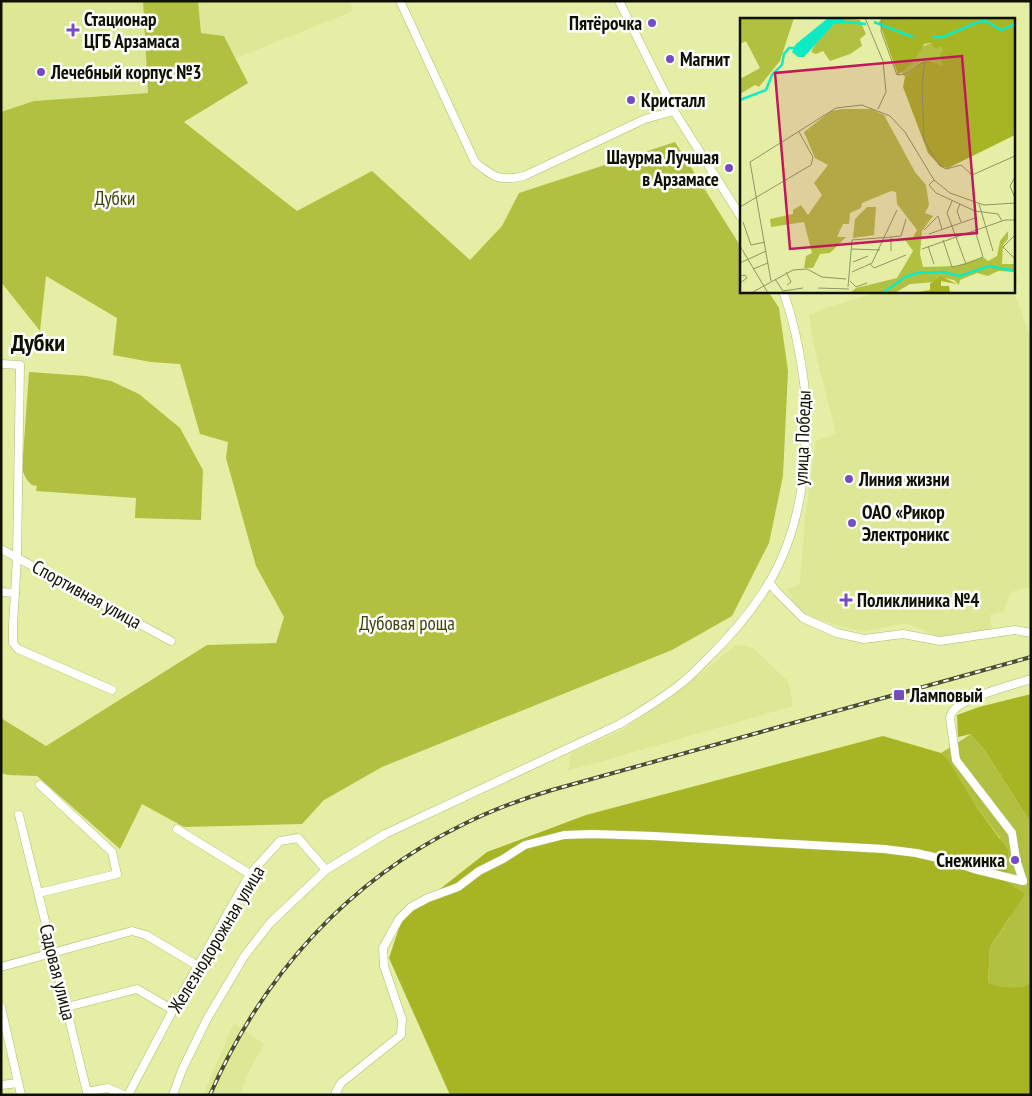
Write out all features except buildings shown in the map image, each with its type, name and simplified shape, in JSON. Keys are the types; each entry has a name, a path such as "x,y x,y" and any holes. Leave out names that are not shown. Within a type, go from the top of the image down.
{"street":[{"path":"400,1 475,162 490,174 509,180 524,176 646,119 674,111"},
{"path":"619,1 674,111 740,215"},
{"name":"улица Победы","path":"172,1095 207,1019 245,954 270,923 326,870 385,834 620,724 648,708 684,681 722,645 749,613 783,556 790,538 801,492 806,441 805,385 794,328 783,292"},
{"path":"1,364 20,365 17,557 12,624 13,643 18,649 112,690"},
{"name":"Спортивная улица","path":"1,549 172,641"},
{"path":"769,582 803,618 837,633 864,639 903,634 940,642 1016,630 1031,633"},
{"path":"1,592 15,593"},
{"path":"337,1095 336,1092 341,1083 401,1035 402,1019 384,966 383,948 399,919 411,907 428,898 458,887 479,871 525,845 564,835 592,834 884,849 916,853 951,861 974,869 1023,881 1016,859 1012,833 956,760 950,718 952,712 957,707 980,695 1031,679"},
{"path":"39,893 117,874 112,852 40,785"},
{"name":"Садовая улица","path":"19,814 87,1092 108,1088 124,1095"},
{"path":"177,829 250,874"},
{"name":"Железнодорожная улица","path":"128,1095 173,1010 250,874 280,841 298,838 326,870"},
{"path":"1,967 132,931 146,935 198,966"},
{"path":"67,1007 137,989 173,1010"},
{"path":"1,1007 21,1095"},
{"path":"1,1085 18,1082"}],"shaded area":[{"name":"Стационар ЦГБ Арзамаса","path":"1,1 143,1 148,93 34,101 1,112"},
{"path":"198,1 349,1 353,11 236,58 224,36 201,34"},
{"path":"1014,269 1018,281 1014,288"},
{"path":"879,292 1014,292 1029,333 1031,333 1031,587 1011,592 1003,612 990,615 992,628 941,638 906,623 861,632 814,618 799,611 787,589 800,584 805,516 816,441 836,434 814,347 809,315 831,306"},
{"path":"737,644 753,648 788,681 793,706 568,771 571,753 624,729 674,695"},
{"path":"1031,694 1031,817 1027,817 985,751 971,734 958,737 957,715 979,707"},
{"path":"883,736 941,753 948,760 976,806 1008,850 1006,882 1025,894 990,947 988,983 1009,988 1031,984 1031,1095 450,1095 389,958 402,919 487,852 586,815"},
{"path":"234,1023 264,1044 247,1075 240,1095 203,1095"}],"green space":[{"name":"Дубовая роща","path":"143,1 198,1 201,33 224,36 248,83 184,122 297,211 372,171 470,260 502,226 519,193 675,142 740,245 740,292 769,292 779,308 788,371 783,476 769,543 732,616 672,650 382,767 324,800 302,824 184,827 142,804 120,849 37,776 1,773 1,718 46,746 207,645 276,643 284,617 256,566 226,458 228,442 200,434 180,364 151,362 113,355 117,318 46,276 40,331 1,282 1,112 34,101 148,93"},
{"path":"29,372 86,376 111,381 139,394 180,428 203,470 201,520 135,518 136,498 36,491 37,486 32,485 27,480 22,470"},
{"name":"Снежинка","path":"971,734 985,751 1027,817 1031,817 1031,998 988,984 990,947 1010,917 1000,882 1000,838 941,753"}],"railway":[{"path":"210,1095 231,1052 255,1010 282,972 313,936 346,903 382,874 422,847 464,824 507,805 552,790 1031,657"}],"place":[{"name":"Пятёрочка","path":"652,23"},
{"name":"Стационар ЦГБ Арзамаса","path":"73,30"},
{"name":"Магнит","path":"670,59"},
{"name":"Лечебный корпус №3","path":"41,72"},
{"name":"Кристалл","path":"631,100"},
{"name":"Шаурма Лучшая в Арзамасе","path":"729,168"},
{"name":"Линия жизни","path":"849,479"},
{"name":"ОАО «Рикор Электроникс","path":"852,523"},
{"name":"Поликлиника №4","path":"846,600"},
{"name":"Ламповый","path":"899,695"},
{"name":"Снежинка","path":"1015,860"}],"district":[{"name":"Дубки","path":"38,342"}]}
